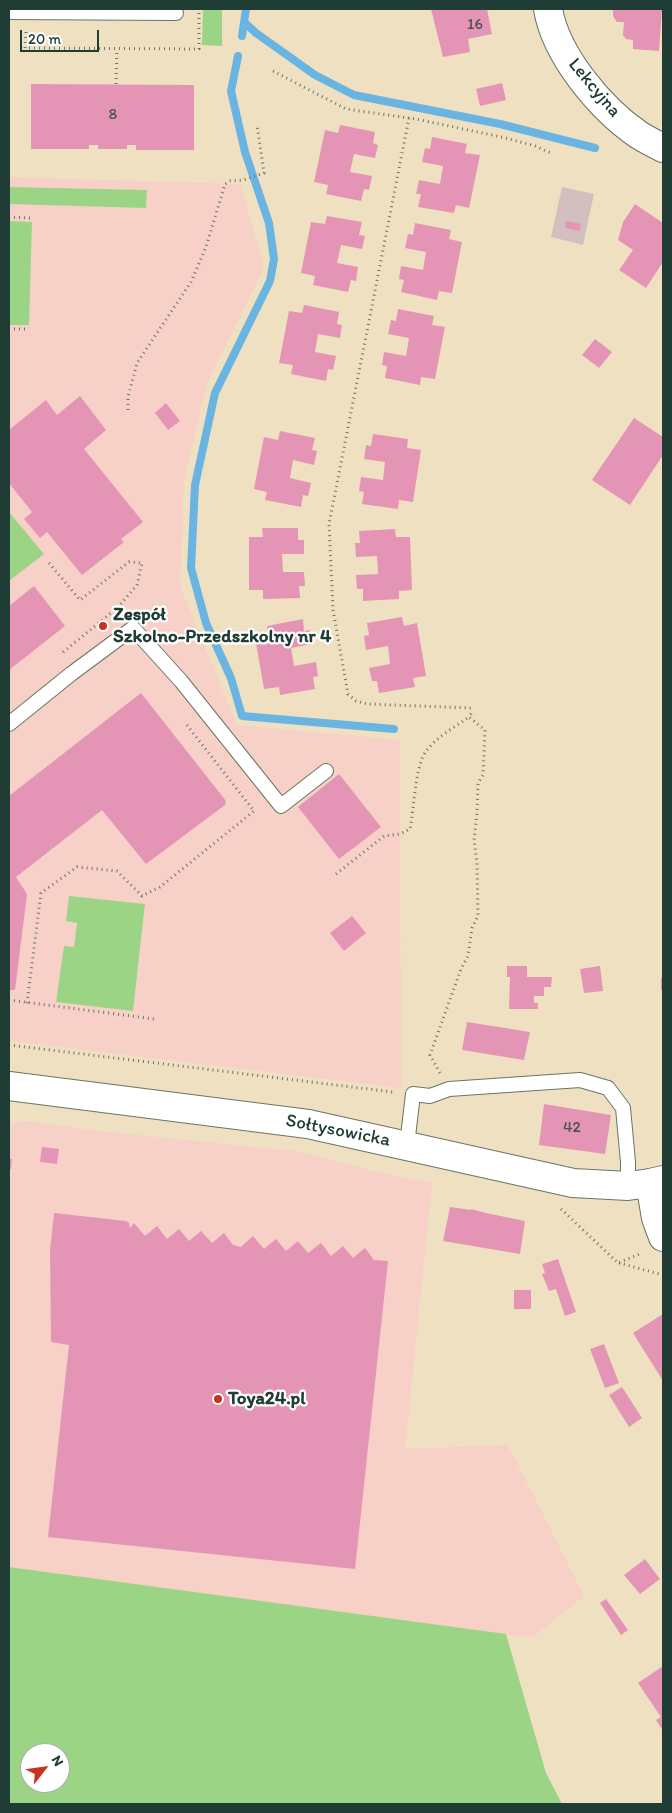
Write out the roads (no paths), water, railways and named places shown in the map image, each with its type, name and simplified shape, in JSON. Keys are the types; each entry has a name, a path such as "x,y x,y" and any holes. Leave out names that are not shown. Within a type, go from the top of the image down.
{"street":[{"name":"Lekcyjna","path":"548,9 560,45 580,77 603,105 640,135 663,148"},
{"name":"Sołtysowicka","path":"9,1086 308,1124 573,1183 647,1183"},
{"path":"647,1183 656,1218 657,1243"}],"lane":[{"path":"9,12 176,14"},
{"path":"9,724 71,674 133,628 181,681 281,806 326,771"},
{"path":"407,1145 412,1094 430,1096 449,1090 580,1080 608,1088 623,1108 628,1162 647,1183"}],"waterway":[{"path":"242,36 246,9"},
{"path":"245,23 315,75 354,95 500,124 595,148"},
{"path":"238,56 231,91 245,152 269,223 274,259 270,281 215,393 195,485 191,568 206,623 231,678 242,716 394,729"}],"place":[{"name":"Zespół Szkolno-Przedszkolny nr 4","path":"103,626"},
{"name":"Toya24.pl","path":"218,1399"}]}
